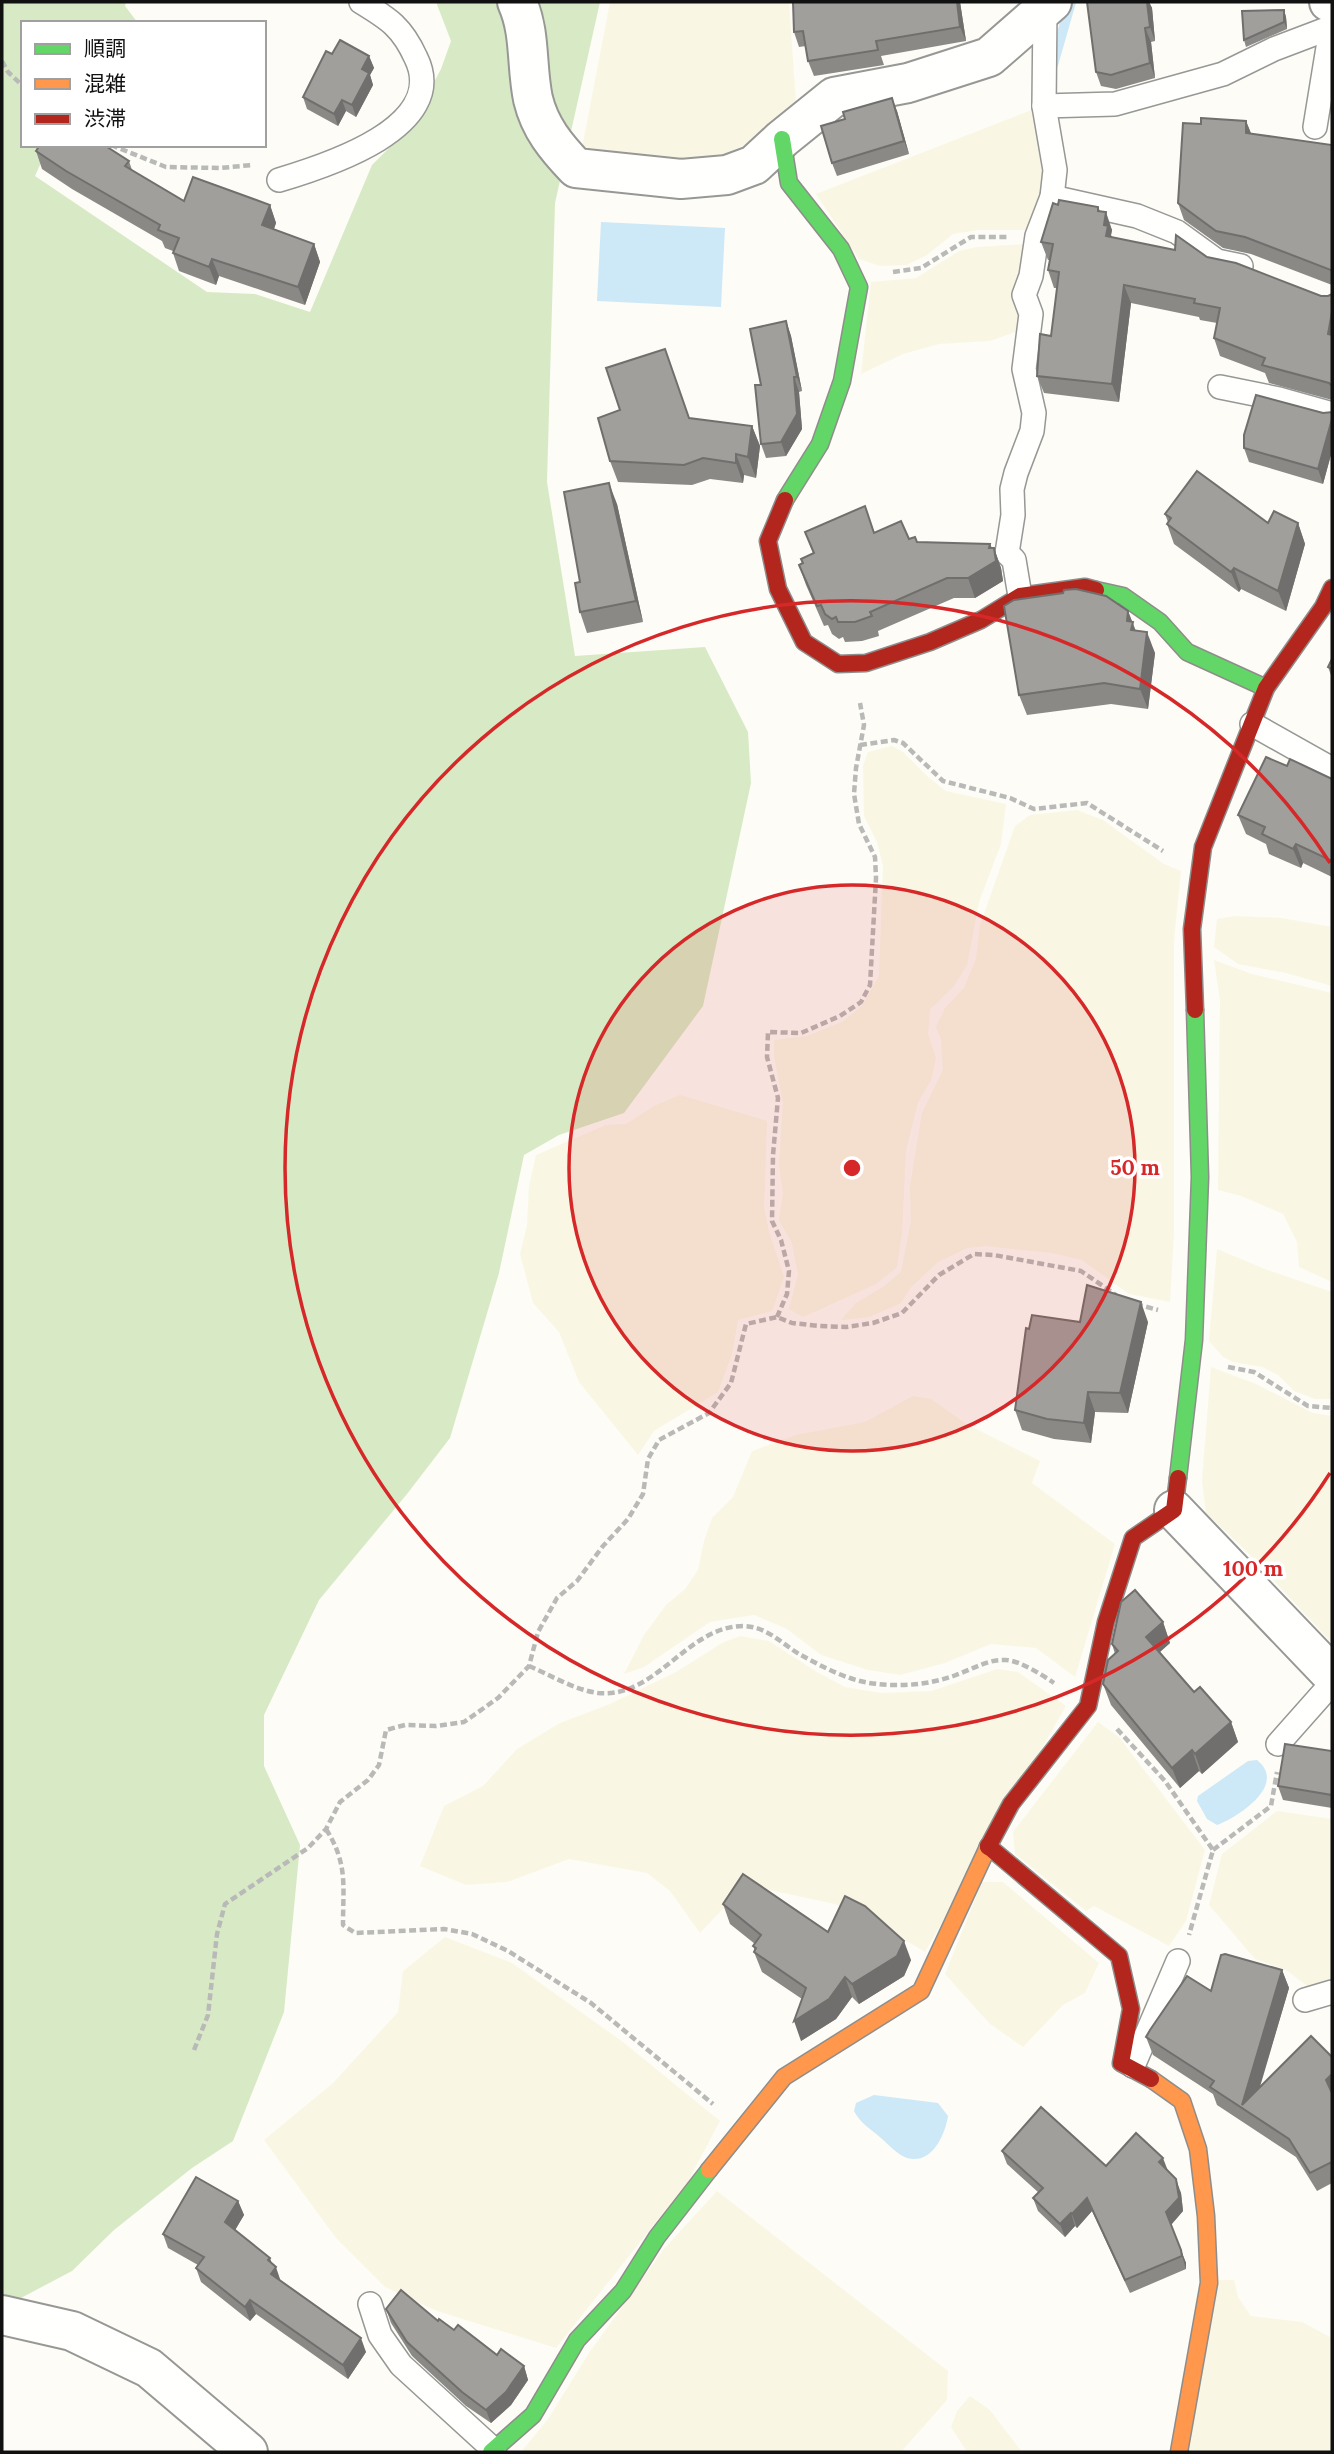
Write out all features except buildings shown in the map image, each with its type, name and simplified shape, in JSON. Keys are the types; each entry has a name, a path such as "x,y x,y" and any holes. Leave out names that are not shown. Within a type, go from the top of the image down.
{"street":[{"path":"517,2 525,18 533,100 550,139 576,168 681,179 727,175 754,164 834,97 908,83 989,57 1049,5"},
{"path":"782,138 789,183 841,249 859,287 842,381 820,444 787,494 768,541 778,589 804,642 838,664 866,663 930,642 981,620 1020,596 1085,587 1124,596 1160,622 1186,652 1266,688"},
{"path":"492,2451 533,2415 577,2340 623,2291 657,2237 784,2077 921,1991 1010,1804 1088,1706 1106,1622 1133,1538 1174,1510 1195,1319 1200,1177 1192,929 1203,847 1266,688 1323,607 1332,588"},
{"path":"1174,1510 1332,1675"},
{"path":"988,1846 1119,1956 1131,2009 1121,2063 1157,2082 1182,2101 1198,2150 1206,2216 1209,2283 1178,2452"},
{"path":"2,2315 72,2331 149,2368 248,2452"}],"lane":[{"path":"279,180 328,165 374,142 400,123 423,90 421,67 410,44 392,20 361,2"},
{"path":"1020,596 1014,560 1007,553 1013,515 1012,489 1032,431 1034,412 1024,369 1031,314 1024,295 1031,276 1037,236 1052,197 1055,170 1044,106 1049,5"},
{"path":"1044,106 1115,104 1223,74 1274,49 1331,15"},
{"path":"1315,127 1331,15"},
{"path":"1052,197 1137,216 1177,232 1217,261 1256,271"},
{"path":"1220,387 1279,399 1332,414"},
{"path":"1252,724 1332,769"},
{"path":"1278,1744 1332,1683"},
{"path":"1132,2068 1178,1961"},
{"path":"1305,2000 1332,1992"},
{"path":"370,2304 380,2335 401,2365 492,2451"}],"path":[{"path":"2,61 8,72 21,84"},
{"path":"115,147 166,167 219,168 254,165"},
{"path":"853,274 902,272 921,268 971,237 1037,236"},
{"path":"777,1317 787,1294 789,1271 781,1240 772,1221 773,1154 778,1098 767,1057 768,1032 802,1033 840,1016 860,1002 870,985 875,857 859,824 854,794 863,725 860,705 866,663"},
{"path":"860,745 894,740 903,743 943,781 1010,798 1034,809 1087,803 1174,858 1200,866"},
{"path":"194,2050 208,2015 217,1934 225,1904 308,1848 326,1829 340,1802 368,1780 379,1765 386,1730 405,1725 436,1726 464,1722 498,1698 529,1666 538,1632 557,1598 585,1571 628,1519 643,1494 648,1459 659,1440 709,1413 731,1383 746,1324 777,1317 792,1323 819,1326 873,1324 902,1313 939,1275 974,1254 1081,1271 1122,1300"},
{"path":"1135,1303 1195,1319"},
{"path":"1194,1340 1222,1366 1254,1372 1308,1406 1332,1408"},
{"path":"529,1666 596,1693 624,1692 718,1630 744,1626 767,1631 799,1653 849,1678 878,1684 924,1684 992,1660 1010,1660 1047,1678 1110,1721 1165,1781 1213,1850"},
{"path":"1178,1961 1196,1916 1213,1850 1271,1806 1279,1761 1278,1744"},
{"path":"326,1829 338,1848 343,1871 343,1925 355,1933 444,1929 472,1934 508,1951 591,2003 741,2128"}],"shaded area":[{"path":"610,2 789,2 796,102 755,140 711,160 640,158 582,148"},
{"path":"1034,109 1048,157 1044,198 1027,230 978,230 953,234 927,255 907,265 880,266 859,259 816,194"},
{"path":"1028,244 1024,329 990,341 939,344 903,354 861,374 871,282 916,278 959,251 977,247"},
{"path":"892,746 903,752 946,791 1006,804 1001,844 979,902 967,965 953,987 930,1009 928,1034 936,1058 931,1080 918,1102 906,1150 902,1232 897,1267 876,1284 803,1317 789,1309 798,1275 792,1243 779,1220 783,1193 779,1165 783,1103 774,1056 774,1040 807,1036 842,1022 862,1006 879,976 883,866 877,842 864,816 863,766 868,752"},
{"path":"1077,810 1103,820 1164,864 1181,871 1174,941 1174,1234 1170,1302 1129,1294 1082,1260 1052,1253 986,1246 967,1248 938,1262 911,1287 901,1303 869,1317 841,1320 856,1303 883,1287 901,1272 911,1221 910,1186 922,1113 943,1070 941,1039 936,1027 945,1008 964,988 976,959 980,925 1015,826 1030,815"},
{"path":"1235,916 1282,918 1332,927 1332,986 1286,973 1238,964 1214,947 1217,919"},
{"path":"1214,960 1252,974 1332,993 1332,1282 1299,1267 1297,1242 1283,1214 1241,1196 1218,1190 1220,1000"},
{"path":"680,1095 767,1121 764,1207 784,1277 772,1311 738,1320 732,1354 718,1392 654,1431 638,1455 579,1382 559,1332 533,1303 520,1254 527,1225 529,1186 536,1155 606,1125 626,1124 654,1106"},
{"path":"1217,1249 1332,1292 1332,1399 1315,1399 1294,1391 1278,1375 1262,1367 1233,1362 1223,1357 1209,1341"},
{"path":"1211,1367 1256,1384 1313,1413 1332,1416 1332,1643 1244,1549 1206,1513 1202,1480"},
{"path":"913,1396 931,1399 966,1424 1040,1461 1032,1483 1115,1544 1075,1677 1036,1648 991,1644 945,1663 900,1675 868,1670 821,1655 787,1629 754,1615 710,1622 644,1667 624,1674 644,1635 666,1605 685,1589 698,1570 712,1518 733,1497 752,1451 796,1435 865,1422"},
{"path":"740,1636 769,1641 845,1687 881,1693 931,1691 997,1669 1018,1672 1066,1706 925,1952 873,1921 835,1904 746,1885 700,1933 670,1891 647,1873 569,1859 507,1882 466,1885 420,1866 444,1806 483,1786 517,1749 560,1723 610,1704 676,1672 722,1643"},
{"path":"1098,1722 1119,1737 1205,1850 1186,1921 1169,1946 1094,1906 1086,1911 1015,1854 1013,1832"},
{"path":"1277,1811 1332,1819 1332,1981 1310,1988 1286,1970 1255,1959 1209,1905 1222,1854"},
{"path":"982,1882 1003,1882 1099,1963 1085,1993 1063,2005 1023,2047 990,2024 945,1974"},
{"path":"445,1937 512,1963 623,2042 720,2121 687,2183 556,2348 437,2311 385,2287 336,2238 264,2140 333,2083 398,2012 403,1971"},
{"path":"717,2191 948,2371 947,2400 901,2452 521,2452 548,2419 589,2353 663,2250"},
{"path":"1217,2280 1234,2280 1238,2297 1251,2316 1302,2322 1332,2338 1332,2452 1188,2452"},
{"path":"970,2396 990,2410 1022,2452 967,2452 951,2427 957,2411"}],"green space":[{"path":"2,2 126,2 125,6 136,21 21,21 21,147 48,147 35,176 207,292 255,294 310,312 372,165 410,127 441,69 451,41 436,2 600,2 555,203 547,482 575,656 705,647 748,732 751,783 703,1006 624,1113 559,1135 524,1155 499,1273 450,1438 319,1600 264,1715 264,1766 300,1845 284,2012 233,2141 192,2168 114,2230 72,2271 2,2308"}],"water":[{"path":"601,222 725,228 721,307 597,301"},
{"path":"1257,1760 1265,1770 1267,1780 1256,1799 1247,1808 1217,1825 1207,1819 1197,1801 1198,1796 1248,1761"},
{"path":"874,2095 938,2103 948,2116 936,2147 924,2157 916,2159 904,2157 893,2149 854,2111 856,2103"}],"waterway":[{"path":"1053,65 1071,2"}],"traffic: fast":[{"path":"782,139 789,183 841,249 859,287 842,381 820,444 785,500"},
{"path":"1096,590 1123,596 1160,622 1187,652 1266,688"},
{"path":"1178,1478 1194,1340 1200,1177 1195,1010"},
{"path":"491,2452 533,2415 577,2340 623,2291 657,2237 709,2170"}],"traffic: slow":[{"path":"709,2170 784,2077 921,1991 988,1847"},
{"path":"1151,2079 1182,2101 1198,2149 1206,2216 1209,2283 1179,2452"}],"traffic: jam":[{"path":"785,500 768,541 778,589 804,642 838,664 866,663 930,642 981,620 1020,596 1085,587 1096,590"},
{"path":"1195,1010 1192,929 1203,847 1266,688 1323,607 1332,588"},
{"path":"988,1847 1011,1804 1088,1706 1106,1622 1133,1538 1174,1510 1178,1478"},
{"path":"988,1846 1119,1956 1131,2009 1121,2063 1151,2079"}]}
